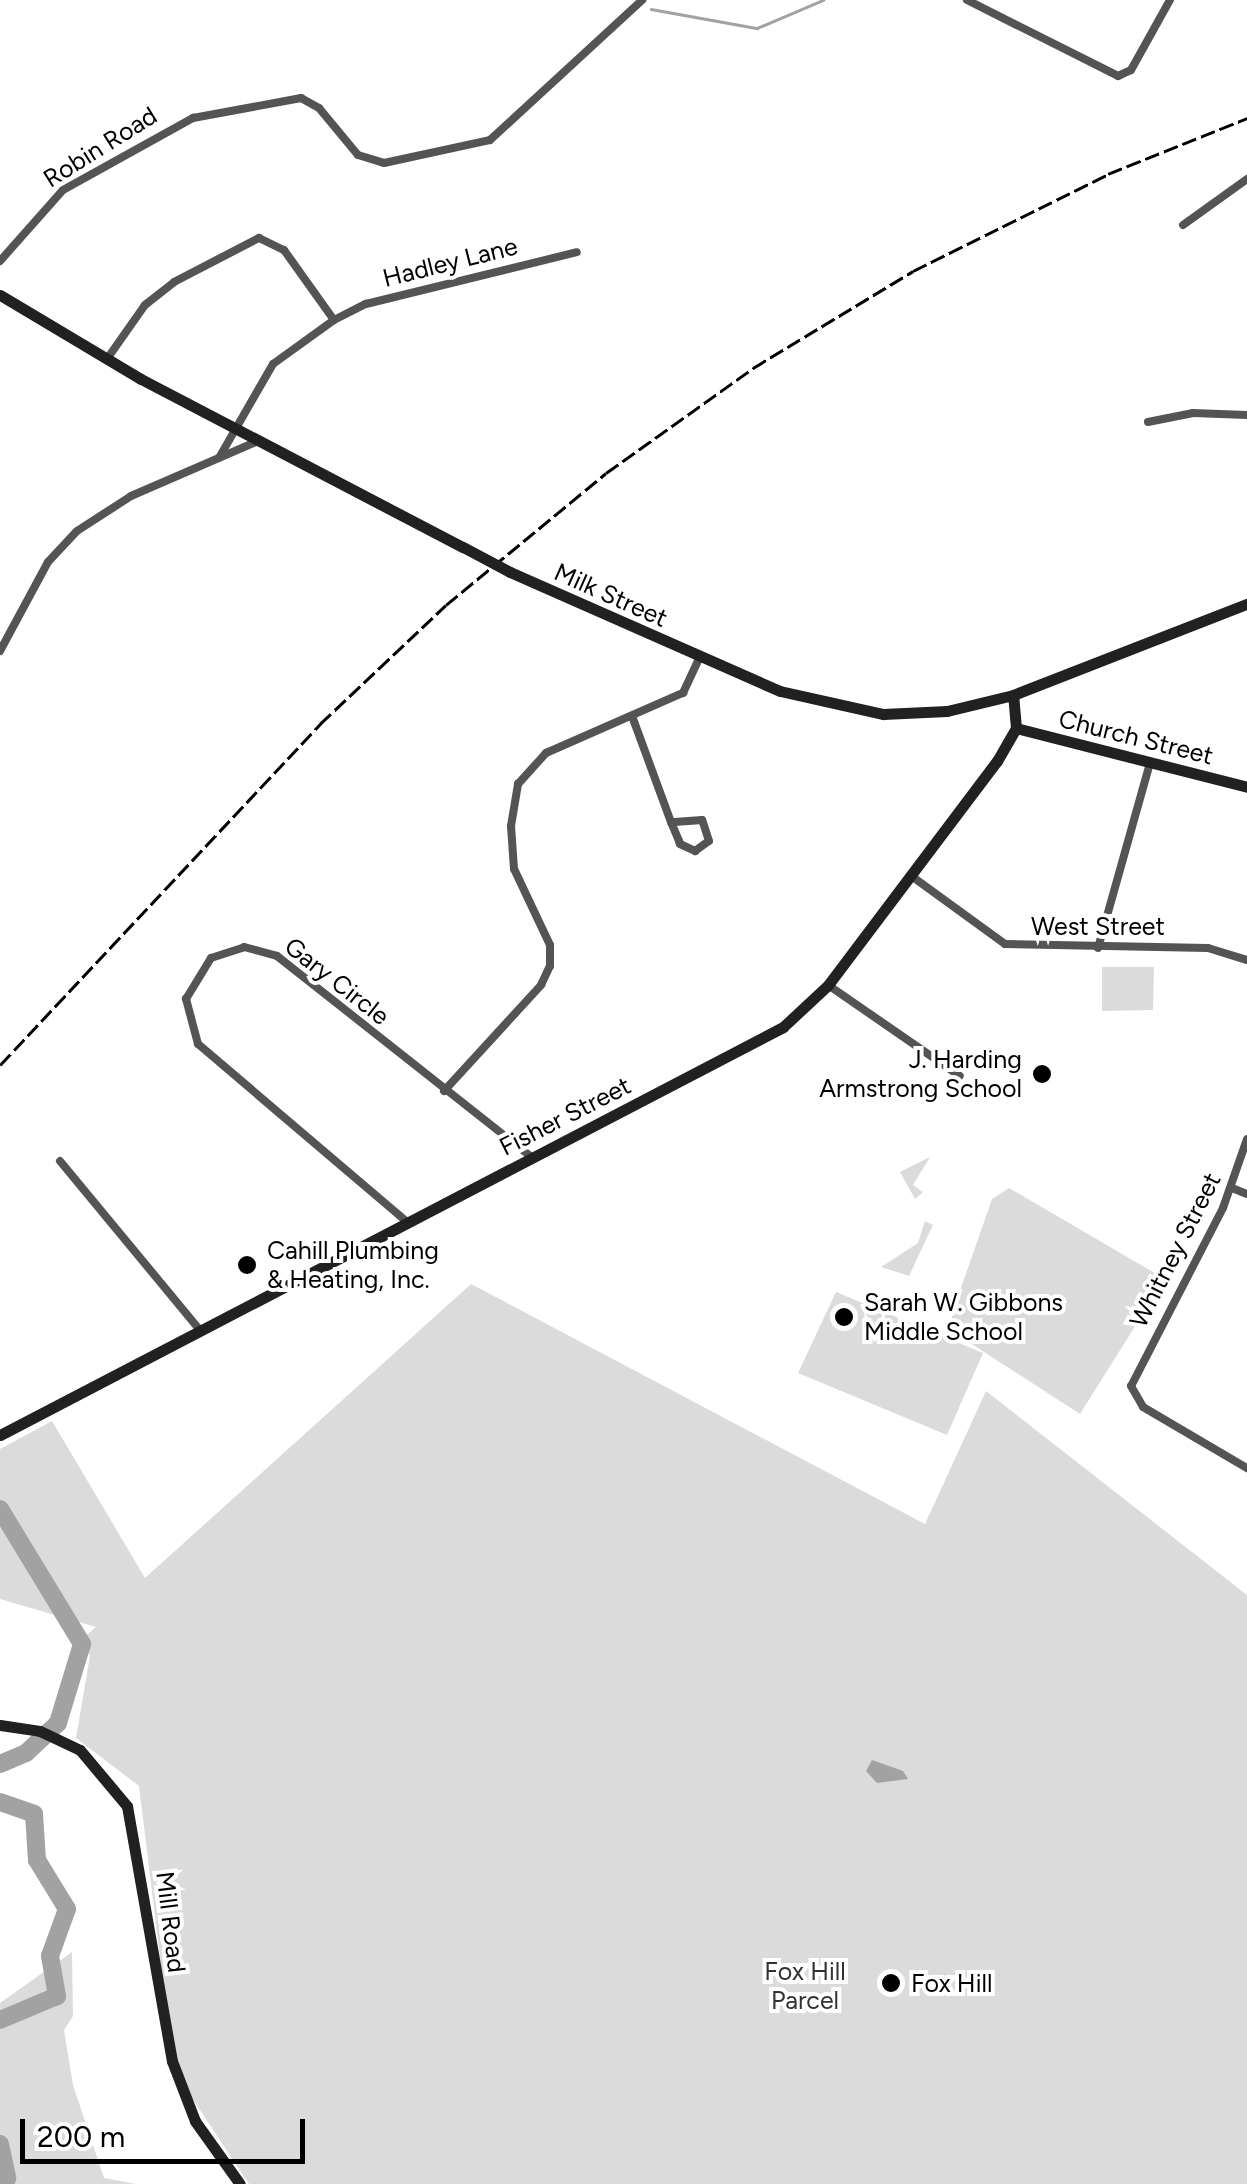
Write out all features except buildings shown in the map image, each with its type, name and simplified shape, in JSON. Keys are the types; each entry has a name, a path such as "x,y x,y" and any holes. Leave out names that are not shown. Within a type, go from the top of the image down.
{"main road":[{"name":"Milk Street","path":"0,295 107,360 510,572 699,658 800,698 862,712 926,714 1013,695 1247,604"},
{"path":"1013,695 1016,728"},
{"name":"Church Street","path":"1016,728 1247,787"},
{"name":"Fisher Street","path":"0,1434 764,1039 828,985 1016,728"},
{"name":"Mill Road","path":"6,1725 67,1742 112,1780 132,1819 175,2072 196,2121 240,2184"}],"street":[{"name":"Robin Road","path":"0,261 71,184 154,134 204,115 301,98 319,108 358,154 384,162 490,140 642,0"},
{"path":"967,0 1100,70 1125,75 1170,0"},
{"path":"1184,225 1247,179"},
{"path":"107,360 156,295 259,238 284,250 334,320"},
{"name":"Hadley Lane","path":"219,458 232,426 282,354 334,320 366,304 577,252"},
{"path":"1148,422 1193,412 1247,415"},
{"path":"0,651 48,562 78,531 131,496 258,441"},
{"path":"444,1091 540,985 550,966 550,945 514,869 511,826 518,784 546,753 683,693 699,658"},
{"path":"632,716 671,822 685,848 707,844 710,831 702,820 671,822"},
{"path":"1098,948 1150,763"},
{"name":"West Street","path":"910,876 998,942 1098,948 1208,948 1247,960"},
{"name":"Gary Circle","path":"406,1221 198,1044 186,1016 189,986 222,952 270,952 533,1158"},
{"path":"828,985 960,1076"},
{"name":"Whitney Street","path":"1247,1139 1232,1188 1133,1376 1131,1389 1143,1407 1247,1468"},
{"path":"60,1161 199,1330"},
{"path":"1232,1188 1247,1194"}],"green space":[{"path":"1102,967 1154,967 1153,1010 1102,1011"},
{"path":"930,1157 913,1185 923,1192 915,1199 900,1172"},
{"path":"1009,1188 1158,1275 1161,1285 1080,1414 947,1328 992,1199"},
{"path":"925,1221 933,1225 909,1276 881,1267 918,1243"},
{"name":"Fox Hill Parcel","path":"471,1284 925,1524 986,1391 1247,1595 1247,2184 249,2184 190,2095 170,2038 139,1786 76,1738 90,1656 83,1638 96,1627 0,1599 0,1449 52,1421 145,1578"},
{"path":"836,1292 983,1353 947,1435 798,1373"},
{"path":"72,1952 73,2016 64,2030 73,2085 104,2178 136,2184 0,2184 0,2003"}],"shaded area":[{"path":"872,1760 903,1771 908,1779 877,1783 866,1771"}],"waterway":[{"path":"651,9 757,28 823,0"},
{"path":"0,1509 82,1644 58,1723 26,1753 0,1764"},
{"path":"0,1802 34,1814 37,1860 67,1909 50,1956 57,1996 0,2020"},
{"path":"0,2144 7,2178"}],"railway":[{"path":"0,1065 320,724 446,605 606,473 753,368 913,271 1108,174 1247,118"}],"place":[{"name":"J. Harding Armstrong School","path":"1042,1074"},
{"name":"Cahill Plumbing & Heating, Inc.","path":"247,1265"},
{"name":"Sarah W. Gibbons Middle School","path":"844,1317"},
{"name":"Fox Hill","path":"891,1983"}]}
